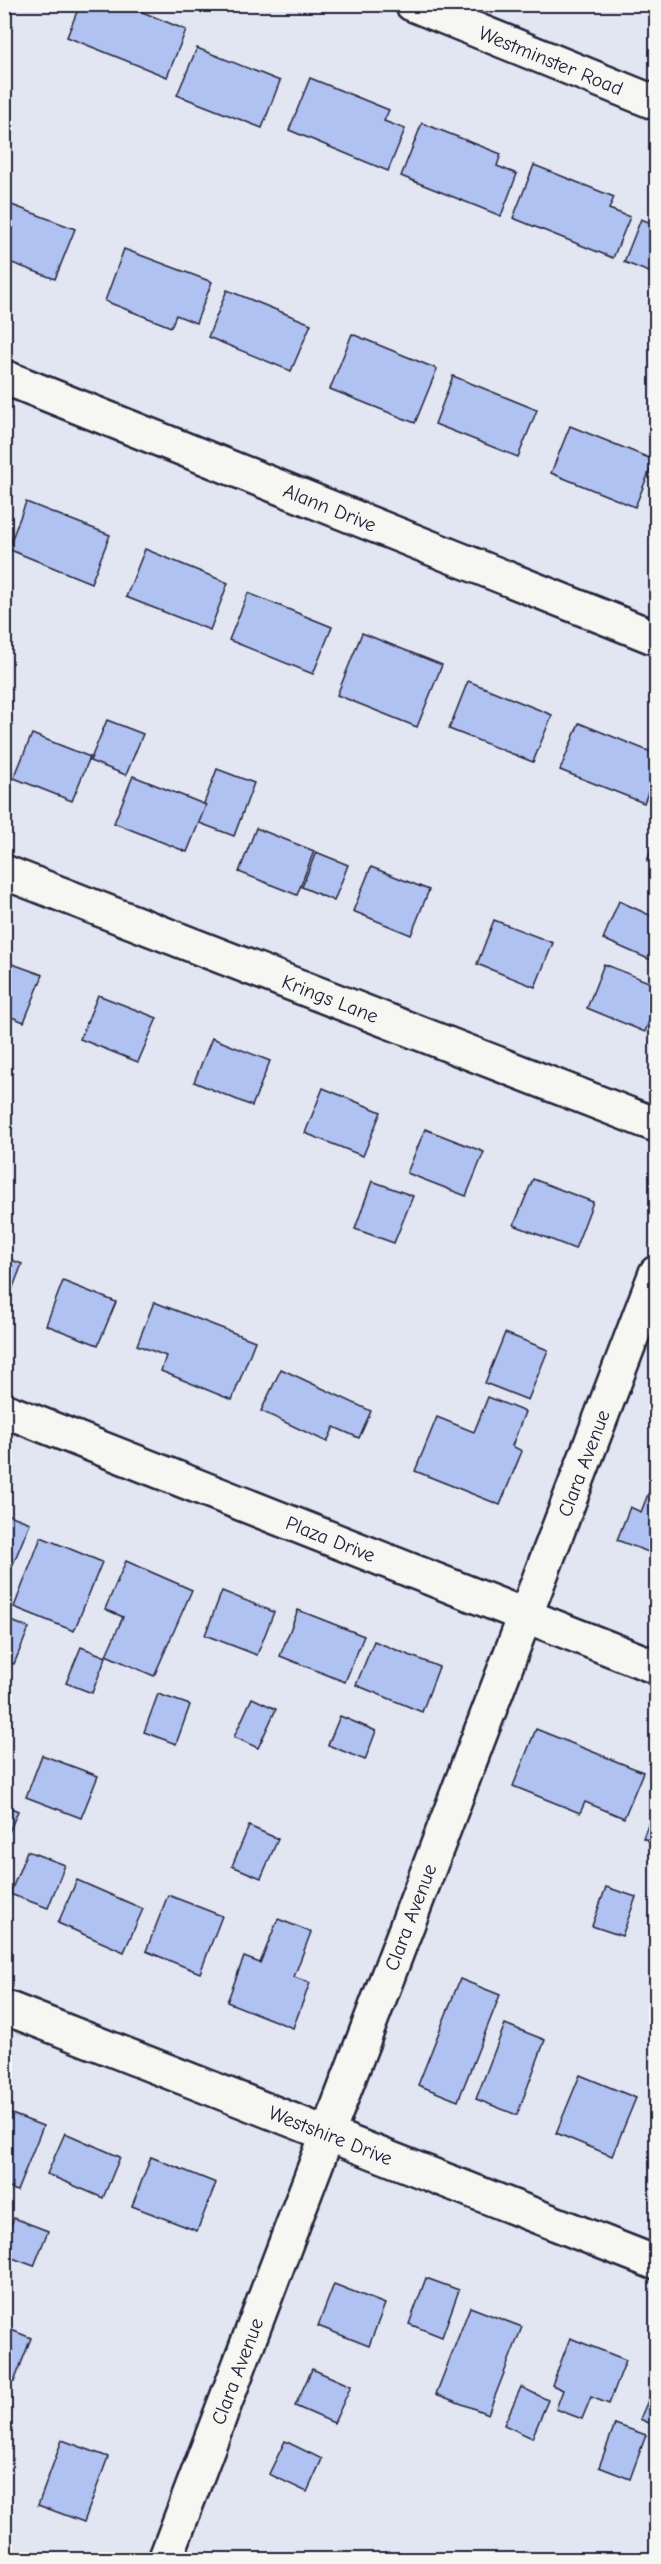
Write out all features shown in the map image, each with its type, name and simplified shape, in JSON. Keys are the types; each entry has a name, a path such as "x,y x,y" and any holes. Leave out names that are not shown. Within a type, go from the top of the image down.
{"street":[{"name":"Westminster Road","path":"412,4 657,103"},
{"name":"Alann Drive","path":"4,377 657,638"},
{"name":"Krings Lane","path":"4,872 657,1125"},
{"name":"Clara Avenue","path":"165,2559 524,1615 657,1273"},
{"name":"Plaza Drive","path":"4,1410 657,1667"},
{"name":"Westshire Drive","path":"4,2007 657,2263"}],"building":[{"path":"80,4 123,4 186,30 167,77 67,37"},
{"path":"197,48 280,81 262,128 177,95"},
{"path":"310,78 389,110 384,121 405,129 388,171 289,130"},
{"path":"422,123 501,154 497,166 517,174 501,216 401,176"},
{"path":"534,165 614,197 609,209 630,217 613,258 513,218"},
{"path":"4,202 75,229 55,279 4,260"},
{"path":"641,219 656,225 656,275 624,262"},
{"path":"124,249 212,282 196,323 176,315 171,327 105,301"},
{"path":"227,290 311,324 291,371 208,337"},
{"path":"352,334 437,369 415,423 330,389"},
{"path":"453,376 537,410 518,457 435,424"},
{"path":"570,426 654,460 635,507 551,473"},
{"path":"26,502 110,535 91,583 8,549"},
{"path":"145,549 228,583 210,630 126,597"},
{"path":"248,593 332,627 313,674 229,640"},
{"path":"362,633 442,665 417,727 337,695"},
{"path":"468,681 552,715 533,762 449,729"},
{"path":"107,720 143,734 126,775 90,761"},
{"path":"579,723 656,754 656,771 644,803 560,770"},
{"path":"32,734 90,757 72,801 14,778"},
{"path":"217,769 254,783 234,836 197,822"},
{"path":"133,776 206,805 187,852 114,823"},
{"path":"256,828 314,851 297,895 239,872"},
{"path":"656,838 656,865 647,861"},
{"path":"316,852 348,865 334,901 302,887"},
{"path":"371,867 429,890 411,935 353,911"},
{"path":"619,901 656,918 656,953 653,961 603,939"},
{"path":"494,920 553,943 535,987 477,964"},
{"path":"4,961 43,975 24,1022 4,1014"},
{"path":"604,964 656,985 656,1002 645,1032 587,1008"},
{"path":"98,995 157,1018 138,1062 80,1039"},
{"path":"212,1038 270,1061 252,1106 194,1082"},
{"path":"323,1088 381,1112 363,1156 305,1133"},
{"path":"425,1129 484,1152 466,1196 407,1173"},
{"path":"533,1179 593,1202 575,1249 514,1225"},
{"path":"372,1181 413,1196 394,1243 355,1229"},
{"path":"4,1257 22,1264 5,1308 4,1308"},
{"path":"63,1281 116,1302 98,1345 46,1325"},
{"path":"154,1302 255,1341 232,1400 161,1371 166,1356 137,1345"},
{"path":"505,1333 548,1350 528,1400 485,1383"},
{"path":"281,1369 371,1411 359,1438 334,1427 327,1442 261,1411"},
{"path":"488,1397 525,1412 512,1446 522,1451 500,1505 415,1471 437,1417 474,1432"},
{"path":"656,1474 656,1555 617,1540 630,1507 641,1512"},
{"path":"4,1513 30,1523 11,1569 4,1567"},
{"path":"41,1537 102,1562 74,1631 14,1607"},
{"path":"126,1561 192,1590 154,1676 106,1655 123,1617 105,1609"},
{"path":"222,1591 274,1612 257,1655 205,1635"},
{"path":"298,1610 364,1636 345,1682 280,1656"},
{"path":"4,1618 29,1628 14,1664 4,1660"},
{"path":"374,1641 439,1667 422,1712 356,1685"},
{"path":"81,1647 106,1657 92,1693 66,1683"},
{"path":"158,1694 190,1705 176,1744 144,1732"},
{"path":"252,1698 276,1709 258,1748 234,1737"},
{"path":"340,1716 376,1731 365,1760 328,1745"},
{"path":"536,1729 643,1772 624,1818 585,1802 580,1813 513,1786"},
{"path":"42,1755 98,1776 81,1818 26,1797"},
{"path":"656,1803 656,1844 643,1838"},
{"path":"4,1805 18,1811 4,1844"},
{"path":"249,1826 278,1839 261,1878 232,1866"},
{"path":"27,1851 65,1865 48,1908 10,1894"},
{"path":"77,1880 143,1909 124,1952 58,1923"},
{"path":"606,1887 636,1897 622,1936 592,1926"},
{"path":"168,1895 222,1916 200,1973 146,1951"},
{"path":"278,1919 311,1932 294,1977 310,1983 293,2028 227,2002 244,1957 260,1963"},
{"path":"460,1979 500,1995 458,2101 418,2085"},
{"path":"505,2024 545,2040 517,2115 476,2099"},
{"path":"580,2075 636,2098 612,2156 556,2133"},
{"path":"4,2111 43,2126 17,2191 4,2186"},
{"path":"65,2133 120,2157 103,2198 47,2174"},
{"path":"151,2157 216,2183 197,2231 132,2206"},
{"path":"14,2218 48,2231 34,2266 4,2255 4,2243"},
{"path":"426,2278 459,2290 442,2337 409,2324"},
{"path":"334,2284 385,2304 369,2346 318,2326"},
{"path":"470,2307 522,2327 488,2414 436,2394"},
{"path":"4,2327 31,2338 14,2382 4,2379"},
{"path":"570,2338 626,2360 609,2404 591,2397 582,2419 556,2409 563,2390 552,2385"},
{"path":"312,2369 351,2386 334,2423 295,2406"},
{"path":"656,2382 656,2426 640,2419"},
{"path":"521,2387 548,2400 532,2438 504,2425"},
{"path":"615,2424 646,2435 630,2479 599,2467"},
{"path":"656,2438 656,2455 650,2452"},
{"path":"62,2440 108,2457 84,2522 38,2505"},
{"path":"285,2441 322,2459 307,2492 269,2474"}]}
